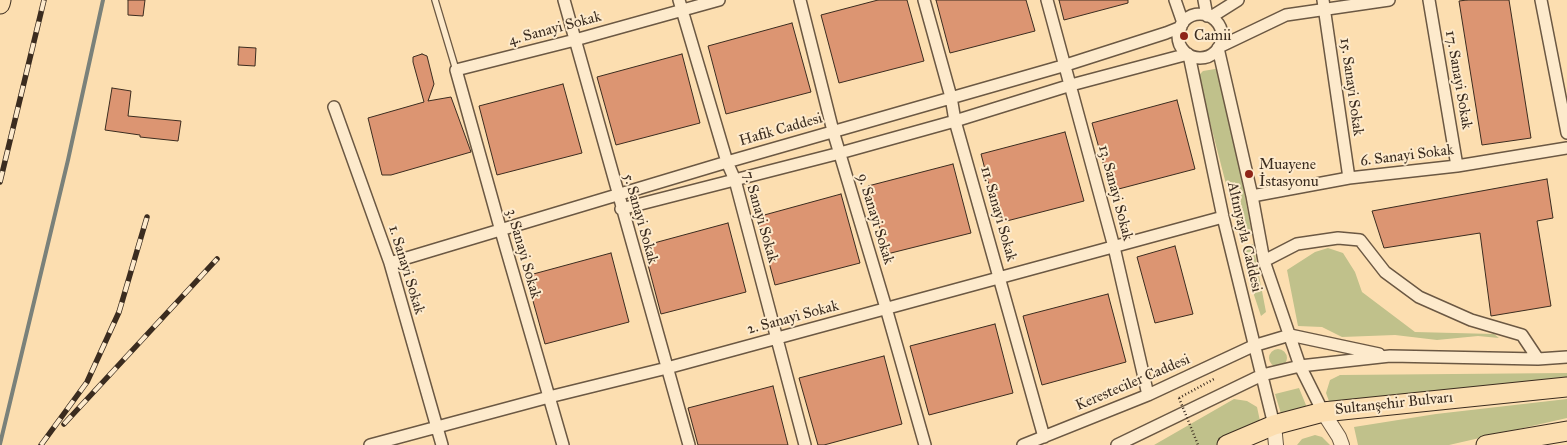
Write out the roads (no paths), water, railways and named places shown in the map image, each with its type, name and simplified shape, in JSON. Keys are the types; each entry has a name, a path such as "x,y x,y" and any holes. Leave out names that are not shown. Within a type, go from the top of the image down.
{"highway":[{"name":"Sultanşehir Bulvarı","path":"1227,445 1274,425 1323,412 1567,387"},
{"path":"1486,445 1567,431"}],"street":[{"name":"5. Sanayi Sokak","path":"564,0 621,209 689,445"},
{"name":"4. Sanayi Sokak","path":"456,70 575,40 680,5 719,0"},
{"name":"9. Sanayi Sokak","path":"800,0 833,131 925,445"},
{"name":"11. Sanayi Sokak","path":"924,0 1044,437"},
{"name":"13. Sanayi Sokak","path":"1047,0 1066,64 1114,247 1148,395"},
{"path":"1175,0 1182,25"},
{"path":"1204,0 1209,16 1221,28 1222,40 1218,48"},
{"path":"1189,54 1179,42 1182,25 1192,16 1200,14 1209,16 1238,0"},
{"path":"621,209 840,153 956,121 1071,85 1189,54 1203,57 1210,55 1218,48 1286,15 1324,5 1389,0"},
{"name":"17. Sanayi Sokak","path":"1429,0 1457,166"},
{"path":"1541,0 1567,132"},
{"name":"7. Sanayi Sokak","path":"680,5 727,162 735,180 805,445"},
{"name":"15. Sanayi Sokak","path":"1324,5 1349,178"},
{"name":"Hafik Caddesi","path":"390,263 727,162 1066,64 1166,33 1182,25"},
{"name":"Altınyayla Caddesi","path":"1218,48 1252,196 1264,261 1300,366 1323,412"},
{"name":"Altınyayla Caddesi","path":"1189,54 1223,217 1253,346 1274,425"},
{"name":"3. Sanayi Sokak","path":"456,70 563,445"},
{"name":"1. Sanayi Sokak","path":"334,107 390,263 442,445"},
{"name":"6. Sanayi Sokak","path":"1252,196 1349,178 1457,166 1567,148"},
{"name":"2. Sanayi Sokak","path":"370,445 549,397 667,368 1223,217"},
{"path":"1264,261 1297,244 1338,238 1360,240 1384,272 1419,297 1471,320 1522,335 1538,359"},
{"path":"1290,335 1390,356"},
{"name":"Keresteciler Caddesi","path":"1023,445 1148,395 1253,346 1290,335"},
{"path":"1117,445 1262,376 1300,366 1390,356 1538,359 1567,357"},
{"path":"1323,412 1342,445"},
{"path":"1274,425 1276,445"}],"lane":[{"path":"435,0 456,70"}],"waterway":[{"path":"0,444 68,160 103,0"}],"railway":[{"path":"0,182 44,0"},
{"path":"41,445 87,382 119,312 147,217"},
{"path":"64,424 217,259"}],"place":[{"name":"Camii","path":"1184,36"},
{"name":"Muayene İstasyonu","path":"1249,174"}]}
